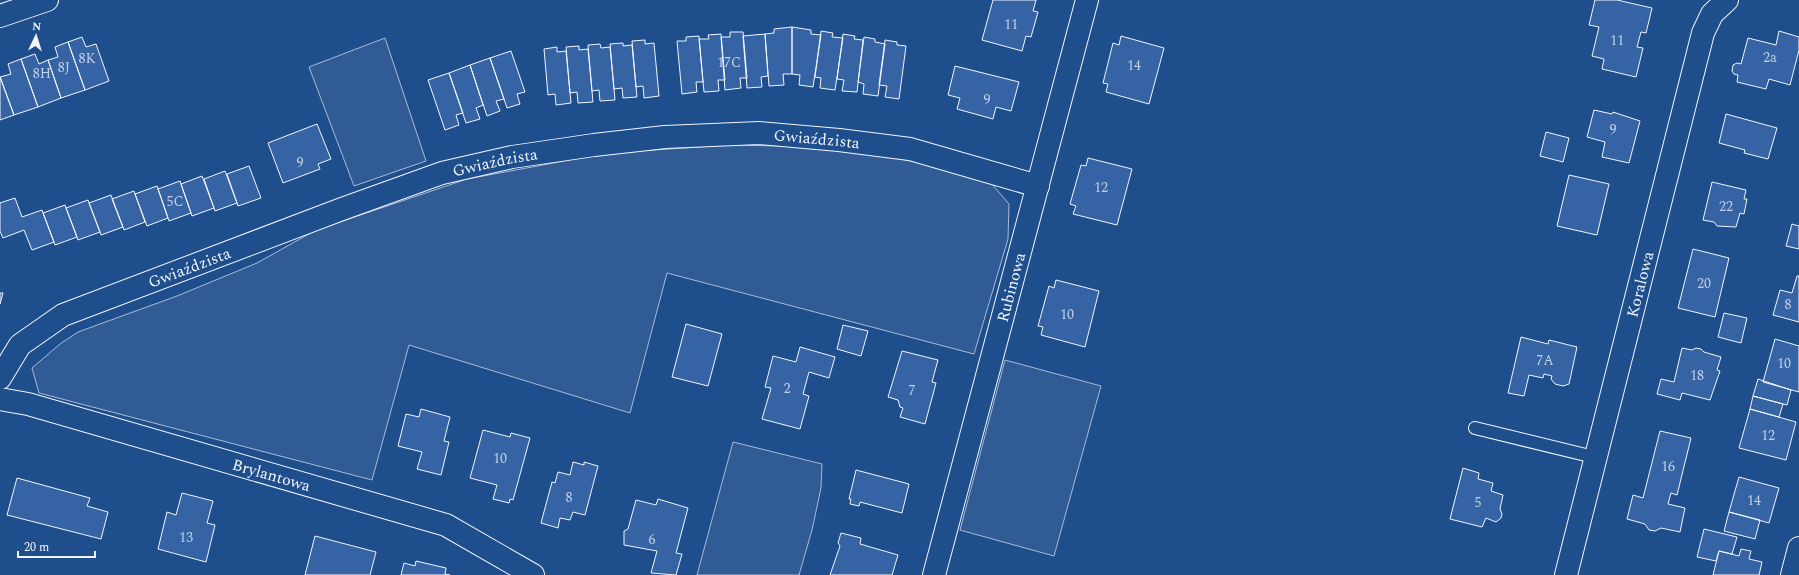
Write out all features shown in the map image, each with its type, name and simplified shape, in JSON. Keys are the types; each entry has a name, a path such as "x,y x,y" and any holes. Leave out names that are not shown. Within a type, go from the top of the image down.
{"street":[{"path":"0,16 47,0"},
{"name":"Rubinowa","path":"934,575 1087,0"},
{"name":"Koralowa","path":"1566,575 1594,457 1703,33 1712,14 1727,0"},
{"name":"Gwiaździsta","path":"0,378 20,345 63,315 435,176 512,157 594,145 665,137 759,133 839,140 910,150 1038,186"},
{"name":"Brylantowa","path":"0,399 28,404 446,525 533,575"},
{"path":"1792,575 1799,548"}],"lane":[{"path":"1475,428 1594,457"}],"shaded area":[{"path":"385,38 426,161 354,186 309,67"},
{"path":"730,145 831,147 917,162 991,183 1009,204 1008,239 974,354 667,273 630,413 409,345 372,480 39,393 32,368 60,344 78,332 177,296 257,263 316,230 467,179 608,153"},
{"path":"1005,360 1101,386 1054,556 960,530"},
{"path":"733,442 822,464 821,488 812,530 799,575 697,575"}],"building":[{"path":"993,0 1036,0 1033,11 1038,12 1031,37 1026,36 1022,51 982,40"},
{"path":"1595,0 1617,0 1652,8 1646,33 1641,32 1637,47 1643,48 1636,77 1602,69 1604,59 1592,56 1599,27 1589,25"},
{"path":"792,27 792,74 783,74 784,85 769,86 765,34 774,33 774,29"},
{"path":"792,27 811,30 811,34 821,35 813,87 799,85 800,75 792,74"},
{"path":"821,31 833,33 832,37 843,38 835,90 820,88 821,78 815,77"},
{"path":"1779,31 1799,37 1799,50 1790,85 1769,79 1766,89 1737,82 1738,75 1734,74 1732,71 1733,65 1737,63 1741,64 1748,38 1776,45"},
{"path":"730,32 743,32 747,78 740,78 741,88 725,90 721,37 730,37"},
{"path":"721,34 725,80 718,80 719,91 704,92 699,39 709,39 708,35"},
{"path":"765,34 768,76 761,77 762,87 747,88 743,36"},
{"path":"843,34 855,36 854,39 863,40 857,92 842,91 844,80 837,79"},
{"path":"699,36 703,82 696,82 697,92 682,94 677,41 686,41 686,37"},
{"path":"1121,36 1164,48 1149,104 1106,92 1108,84 1103,83 1113,43 1119,45"},
{"path":"82,37 86,47 96,44 109,81 85,90 68,42"},
{"path":"864,37 875,39 875,42 885,44 878,96 863,94 864,84 858,82"},
{"path":"645,40 645,44 654,43 659,96 644,98 643,86 636,87 632,41"},
{"path":"885,40 897,42 897,45 906,46 899,99 885,97 887,86 879,85"},
{"path":"68,42 85,90 61,98 48,60 58,57 55,47"},
{"path":"623,43 623,46 632,45 637,97 623,98 622,88 614,89 610,44"},
{"path":"600,44 601,48 610,47 615,100 600,101 599,90 592,91 588,45"},
{"path":"579,46 579,50 588,49 593,102 578,103 577,92 570,93 566,47"},
{"path":"557,47 557,52 566,51 571,103 556,105 555,94 548,95 544,49"},
{"path":"511,51 525,92 517,94 520,104 507,108 490,58"},
{"path":"35,54 39,64 48,60 61,98 38,107 21,59"},
{"path":"490,58 504,99 496,101 500,111 487,116 470,65"},
{"path":"21,59 38,107 14,115 0,77 11,74 8,64"},
{"path":"470,65 483,105 476,108 480,119 466,123 449,73"},
{"path":"955,66 1019,82 1011,111 996,107 993,119 957,109 960,98 948,95"},
{"path":"449,73 463,113 456,115 459,125 445,130 428,80"},
{"path":"0,77 14,115 0,120"},
{"path":"1594,110 1612,114 1613,112 1640,121 1629,163 1602,157 1605,142 1587,137"},
{"path":"1726,114 1777,128 1768,159 1744,153 1745,150 1719,143"},
{"path":"317,124 331,159 318,164 320,169 283,183 268,143"},
{"path":"1546,132 1569,138 1563,162 1540,156"},
{"path":"1088,158 1132,169 1117,225 1073,214 1076,206 1070,204 1081,165 1086,166"},
{"path":"249,166 261,198 238,206 227,174"},
{"path":"225,171 237,203 215,211 204,179"},
{"path":"1569,175 1609,184 1597,235 1557,226"},
{"path":"202,176 214,208 192,216 181,184"},
{"path":"180,181 191,213 169,221 158,189"},
{"path":"1712,182 1746,190 1744,199 1747,199 1744,214 1740,213 1736,227 1717,226 1714,222 1703,220"},
{"path":"157,186 168,218 147,226 135,194"},
{"path":"134,191 145,222 124,230 112,199"},
{"path":"111,195 123,227 101,235 89,203"},
{"path":"15,198 22,217 42,210 54,242 32,250 24,230 3,238 0,231 0,203"},
{"path":"88,200 100,232 78,240 66,208"},
{"path":"65,205 77,237 55,245 43,213"},
{"path":"1792,224 1799,226 1799,249 1786,246"},
{"path":"1693,249 1729,258 1715,317 1678,308"},
{"path":"1797,276 1799,276 1799,322 1773,315 1780,290 1792,293"},
{"path":"1056,280 1099,291 1085,347 1041,335 1043,327 1038,326 1049,286 1054,288"},
{"path":"0,293 3,293 0,304"},
{"path":"1724,313 1747,318 1741,343 1718,337"},
{"path":"686,324 722,334 708,386 672,377"},
{"path":"843,325 868,331 861,356 837,349"},
{"path":"1521,337 1548,344 1549,340 1577,347 1569,384 1563,386 1555,384 1551,379 1552,376 1544,374 1543,378 1529,375 1524,396 1508,393"},
{"path":"1775,339 1799,346 1799,392 1763,382"},
{"path":"800,347 835,357 829,378 809,372 803,394 809,396 800,429 762,419 771,388 765,387 773,356 796,362"},
{"path":"1682,348 1692,350 1696,348 1701,349 1704,352 1721,357 1717,370 1720,371 1710,400 1682,393 1680,400 1657,394 1661,379 1674,382"},
{"path":"902,351 938,360 932,382 936,383 925,424 900,417 903,408 900,407 898,400 888,397"},
{"path":"1758,379 1791,390 1787,405 1753,396"},
{"path":"1753,396 1783,404 1779,417 1750,409"},
{"path":"421,409 450,417 444,441 449,442 441,475 417,469 422,452 398,446 406,414 419,417"},
{"path":"1750,409 1796,422 1786,460 1739,448"},
{"path":"483,430 510,437 511,433 530,438 513,500 510,499 509,503 493,499 497,485 470,478"},
{"path":"1660,431 1691,438 1677,495 1671,493 1668,504 1685,508 1680,532 1661,528 1655,531 1649,530 1645,524 1627,519 1633,495 1643,498"},
{"path":"573,462 584,465 584,462 598,466 585,515 573,512 570,520 560,518 558,528 541,523 552,482 555,483 558,472 570,475"},
{"path":"1463,468 1479,473 1478,479 1493,483 1491,491 1503,495 1500,509 1502,514 1501,518 1496,522 1486,518 1482,527 1450,519"},
{"path":"856,470 909,484 902,513 860,502 859,506 850,504 851,499 849,499"},
{"path":"1739,477 1779,488 1769,523 1729,512"},
{"path":"17,478 90,498 87,506 108,512 101,539 7,515"},
{"path":"182,493 213,501 207,523 215,525 206,562 158,549 167,512 176,515"},
{"path":"658,499 688,508 676,553 682,554 676,575 651,573 657,551 624,545 624,531 628,529 636,500 656,505"},
{"path":"1729,512 1760,520 1755,539 1724,531"},
{"path":"1704,529 1737,537 1732,554 1719,551 1716,561 1697,557"},
{"path":"841,533 861,538 860,544 898,555 892,575 830,575 840,546 838,543"},
{"path":"315,536 376,552 370,575 305,575"},
{"path":"1741,549 1751,551 1749,559 1762,562 1759,575 1713,575 1719,551 1739,556"},
{"path":"416,561 446,568 445,574 450,575 401,575 404,563 415,566"}]}
